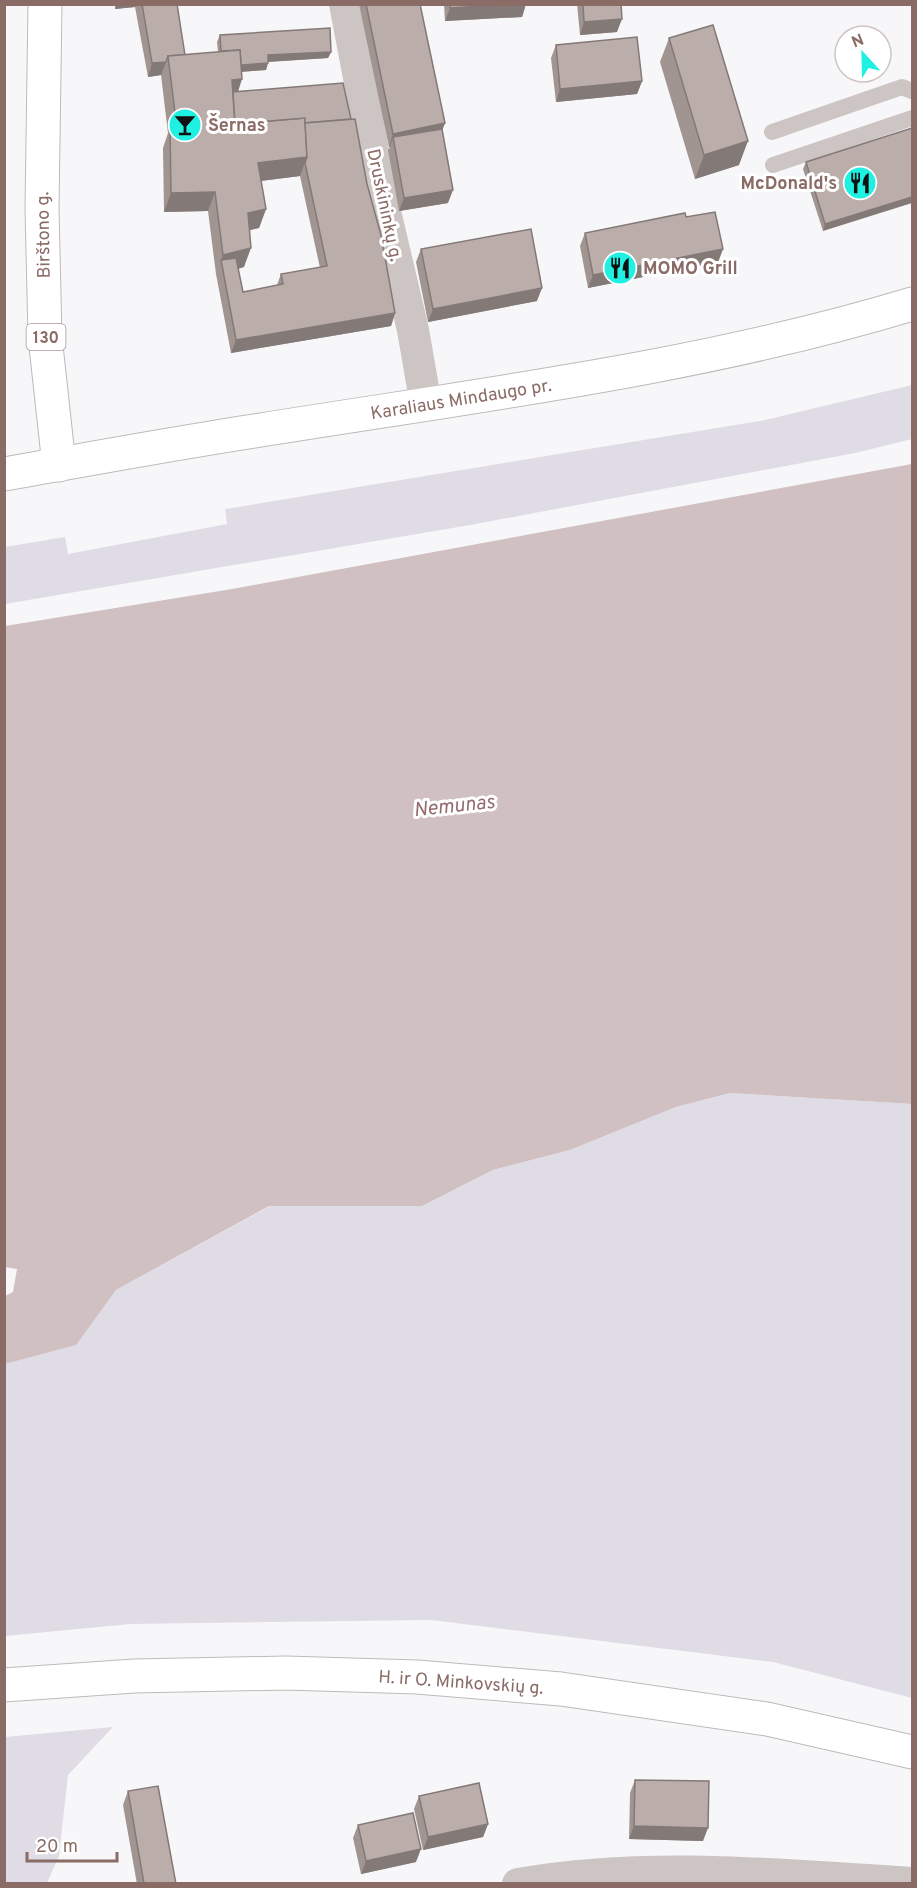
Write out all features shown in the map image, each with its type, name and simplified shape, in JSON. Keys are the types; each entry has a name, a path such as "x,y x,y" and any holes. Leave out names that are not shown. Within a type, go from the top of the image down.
{"main road":[{"name":"Birštono g.","path":"45,4 42,208 45,337 59,465"},
{"name":"Karaliaus Mindaugo pr.","path":"4,474 602,375 810,333 912,304"},
{"name":"H. ir O. Minkovskių g.","path":"4,1685 134,1676 286,1673 417,1677 561,1689 755,1717 912,1752"}],"street":[{"name":"Druskininkų g.","path":"345,4 383,203 413,330 426,405"},
{"path":"518,1884 548,1878 640,1872 753,1873 912,1883"}],"lane":[{"path":"772,132 902,87 912,91"},
{"path":"773,165 912,118"}],"shaded area":[{"path":"912,385 912,439 855,453 470,525 5,604 5,547 65,537 68,554 227,524 225,509 765,420"},
{"path":"730,1093 912,1104 912,1698 773,1662 431,1620 130,1624 5,1636 5,1364 75,1345 116,1290 270,1206 422,1206 493,1170 570,1150 676,1107"},
{"path":"113,1727 68,1775 59,1856 47,1883 5,1883 5,1737"}],"water":[{"name":"Nemunas","path":"912,464 912,1104 730,1093 676,1107 570,1150 493,1170 422,1206 269,1206 116,1290 76,1345 5,1364 5,1296 13,1292 17,1269 4,1267 5,626 232,589"}],"building":[{"path":"142,4 177,4 185,55 168,56 166,62 152,63"},
{"path":"366,4 420,4 445,123 393,134"},
{"path":"450,4 512,4 450,8"},
{"path":"583,4 621,4 622,19 584,22"},
{"path":"713,25 748,141 704,155 669,38"},
{"path":"330,28 331,52 268,55 268,63 241,65 240,50 221,51 220,35"},
{"path":"637,37 642,81 560,89 556,45"},
{"path":"240,50 242,79 232,80 235,124 305,118 307,157 258,163 266,209 248,213 251,248 223,255 215,192 171,193 170,129 177,129 168,56"},
{"path":"343,83 351,119 305,123 305,118 235,124 233,92"},
{"path":"355,119 367,184 381,235 395,313 236,340 221,260 236,258 243,292 283,284 281,274 327,266 305,163 307,157 305,123"},
{"name":"McDonald's","path":"912,128 912,197 825,224 806,162"},
{"path":"442,129 453,190 404,198 393,137"},
{"path":"715,212 723,249 593,275 585,233 685,213 686,217"},
{"path":"531,229 542,288 433,309 421,249"},
{"path":"635,1780 709,1781 708,1828 634,1826"},
{"path":"479,1783 488,1824 428,1837 419,1796"},
{"path":"158,1786 176,1884 144,1884 128,1791"},
{"path":"413,1813 421,1849 366,1861 358,1825"}],"place":[{"name":"Šernas","path":"185,125"},
{"name":"McDonald's","path":"860,183"},
{"name":"MOMO Grill","path":"620,268"}]}
